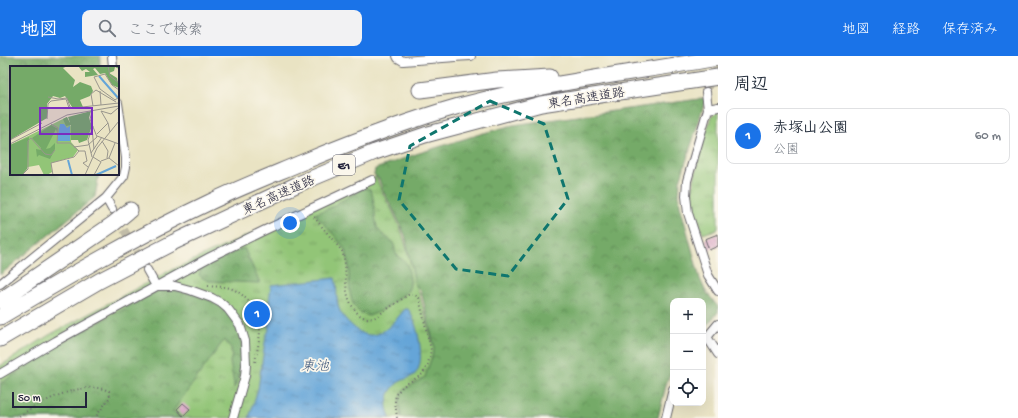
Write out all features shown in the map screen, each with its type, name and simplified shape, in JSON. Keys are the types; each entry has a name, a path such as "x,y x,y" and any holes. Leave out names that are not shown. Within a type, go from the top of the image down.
{"highway":[{"name":"東名高速道路","path":"0,317 126,244 211,201 350,143 412,120 461,106 556,84 718,58"},
{"path":"420,90 497,80 622,74"},
{"name":"東名高速道路","path":"0,339 99,281 174,242 296,185 382,150 432,133 541,104 718,77"},
{"path":"0,301 113,224 130,210"}],"street":[{"path":"112,56 113,66"},
{"path":"396,56 403,61 471,56"},
{"path":"442,56 456,58"},
{"path":"706,92 708,109 687,181 686,196 688,213 708,275 718,292"},
{"path":"708,109 718,107"},
{"path":"0,284 106,198 124,176 126,166 125,146 119,109"},
{"path":"0,374 56,341 236,244 372,180"},
{"path":"106,198 112,209"},
{"path":"147,270 156,286"},
{"path":"156,286 175,286 212,298 228,309 240,325 245,341 246,365 245,376 233,418"},
{"path":"706,338 718,324"},
{"path":"706,340 718,354"},
{"path":"666,418 670,401"}],"path":[{"path":"308,210 342,251 344,257 345,283 348,300 359,315 368,319 374,318 408,295 415,295 419,298 431,350 428,364 423,374 403,386 396,394 395,401 397,418"},
{"path":"16,418 30,409 57,396 84,388 104,388 109,391 110,397 95,418"}],"highlighted area":[{"path":"490,101 544,124 568,199 508,276 456,269 399,200 410,146"}],"green space":[{"path":"0,56 100,56 100,66 10,66 10,175 99,175 95,197 0,275"},
{"path":"706,98 680,181 679,196 680,205 700,279 705,290 718,307 718,312 706,326 706,298 670,298 670,376 667,381 658,418 401,418 399,402 401,393 425,377 434,350 434,345 421,291 415,285 405,235 383,191 379,179 374,175 375,169 416,154 513,125"},
{"path":"717,111 718,229 703,234 691,204 691,197 699,155 711,117"},
{"path":"376,177 402,232 435,350 428,372 402,418 0,418 0,366 49,335 167,272"},
{"path":"363,188 370,189 372,192 377,227 381,233 392,242 396,254 407,264 410,278 410,285 407,292 381,311 369,316 360,312 354,305 351,297 348,258 343,246 315,214 332,207"},
{"path":"244,248 260,283 209,281 201,277 199,274 202,267"},
{"path":"157,291 178,291 190,293 215,303 228,313 238,329 242,349 240,370 234,388 230,362 232,355 231,348 224,340 173,411 182,418 0,418 0,384 61,343"}],"water":[{"name":"東池","path":"335,278 338,307 350,324 357,330 365,334 378,334 390,326 405,309 408,309 415,323 420,351 419,368 415,374 398,382 391,390 387,400 387,409 390,418 249,418 258,389 266,336 269,330 267,319 271,285"}],"building":[{"path":"718,234 718,246 709,250 705,239"},
{"path":"183,403 190,409 183,416 177,409"}],"tunnel":[{"path":"706,92 718,61"},
{"path":"112,209 147,270"}],"place":[{"name":"赤塚山公園","path":"257,314"}]}
